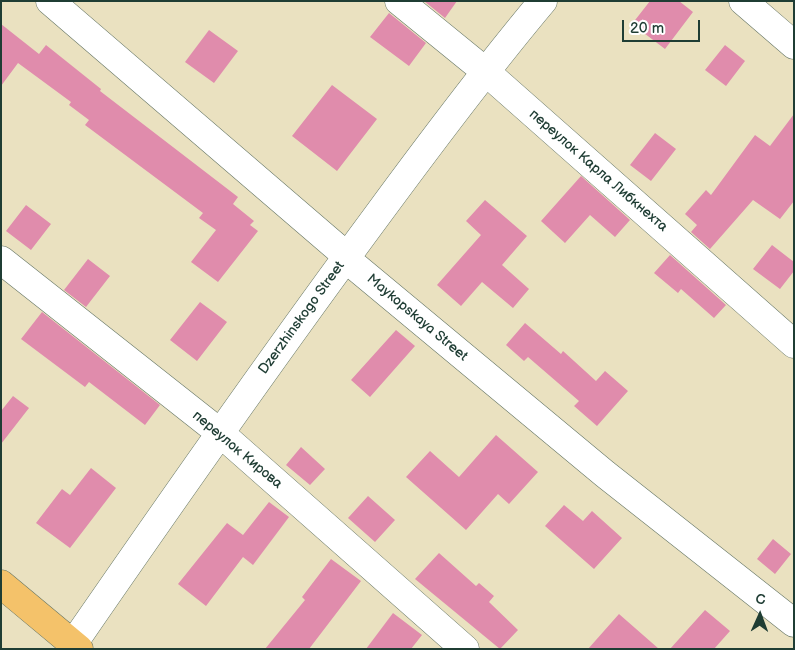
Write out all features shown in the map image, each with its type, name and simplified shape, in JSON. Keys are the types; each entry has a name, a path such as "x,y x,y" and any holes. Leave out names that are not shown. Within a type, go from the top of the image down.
{"main road":[{"path":"1,584 76,646"}],"street":[{"name":"Maykopskaya Street","path":"50,1 341,251 345,258 605,474 794,622"},
{"name":"переулок Карла Либкнехта","path":"399,1 485,71 794,344"},
{"name":"Dzerzhinskogo Street","path":"76,646 219,432 345,258 485,71 542,1"},
{"path":"743,1 794,45"},
{"name":"переулок Кирова","path":"1,260 219,432 465,649"}],"building":[{"path":"424,1 457,1 445,18"},
{"path":"650,1 679,1 693,12 665,49 632,24"},
{"path":"389,13 426,43 409,66 370,37"},
{"path":"1,24 39,54 46,45 101,89 100,91 238,197 233,204 254,221 250,225 258,231 218,282 191,262 216,230 199,218 203,213 85,125 89,120 69,105 71,102 18,63 1,86"},
{"path":"209,30 238,51 214,83 185,62"},
{"path":"725,45 745,61 726,86 705,70"},
{"path":"332,85 377,119 337,171 292,136"},
{"path":"794,114 794,201 780,219 753,200 710,249 691,232 697,225 685,214 706,190 711,195 755,135 770,146"},
{"path":"655,133 676,149 651,181 630,165"},
{"path":"581,176 630,220 615,237 590,215 565,243 541,221"},
{"path":"485,200 527,236 502,265 529,289 513,308 482,282 461,306 437,285 481,235 466,221"},
{"path":"26,205 51,224 31,250 6,231"},
{"path":"772,245 794,262 794,271 780,289 753,269"},
{"path":"670,255 726,305 714,318 681,289 678,293 654,273"},
{"path":"88,259 110,276 86,307 64,290"},
{"path":"200,302 227,322 197,361 170,340"},
{"path":"42,312 160,405 145,425 89,382 85,387 21,339"},
{"path":"525,323 561,354 563,351 596,381 605,371 628,391 597,426 574,406 579,401 528,357 524,361 506,345"},
{"path":"396,330 415,346 370,397 351,380"},
{"path":"13,396 29,408 1,444 1,411"},
{"path":"496,435 538,472 509,504 498,494 466,530 406,477 430,451 459,477"},
{"path":"301,447 325,469 310,485 286,465"},
{"path":"91,468 116,488 70,548 36,523 62,489 70,495"},
{"path":"368,496 395,520 375,542 348,518"},
{"path":"269,502 289,517 253,565 243,557 206,606 178,584 227,523 243,535"},
{"path":"564,505 583,521 592,511 622,538 594,569 545,526"},
{"path":"773,539 791,554 775,574 757,559"},
{"path":"439,553 476,586 479,583 494,596 489,602 518,630 500,649 415,579"},
{"path":"331,559 361,581 309,649 265,649 305,600 302,597"},
{"path":"705,610 730,631 714,649 670,649"},
{"path":"393,613 422,635 411,649 366,649"},
{"path":"619,614 659,649 588,649"}]}
